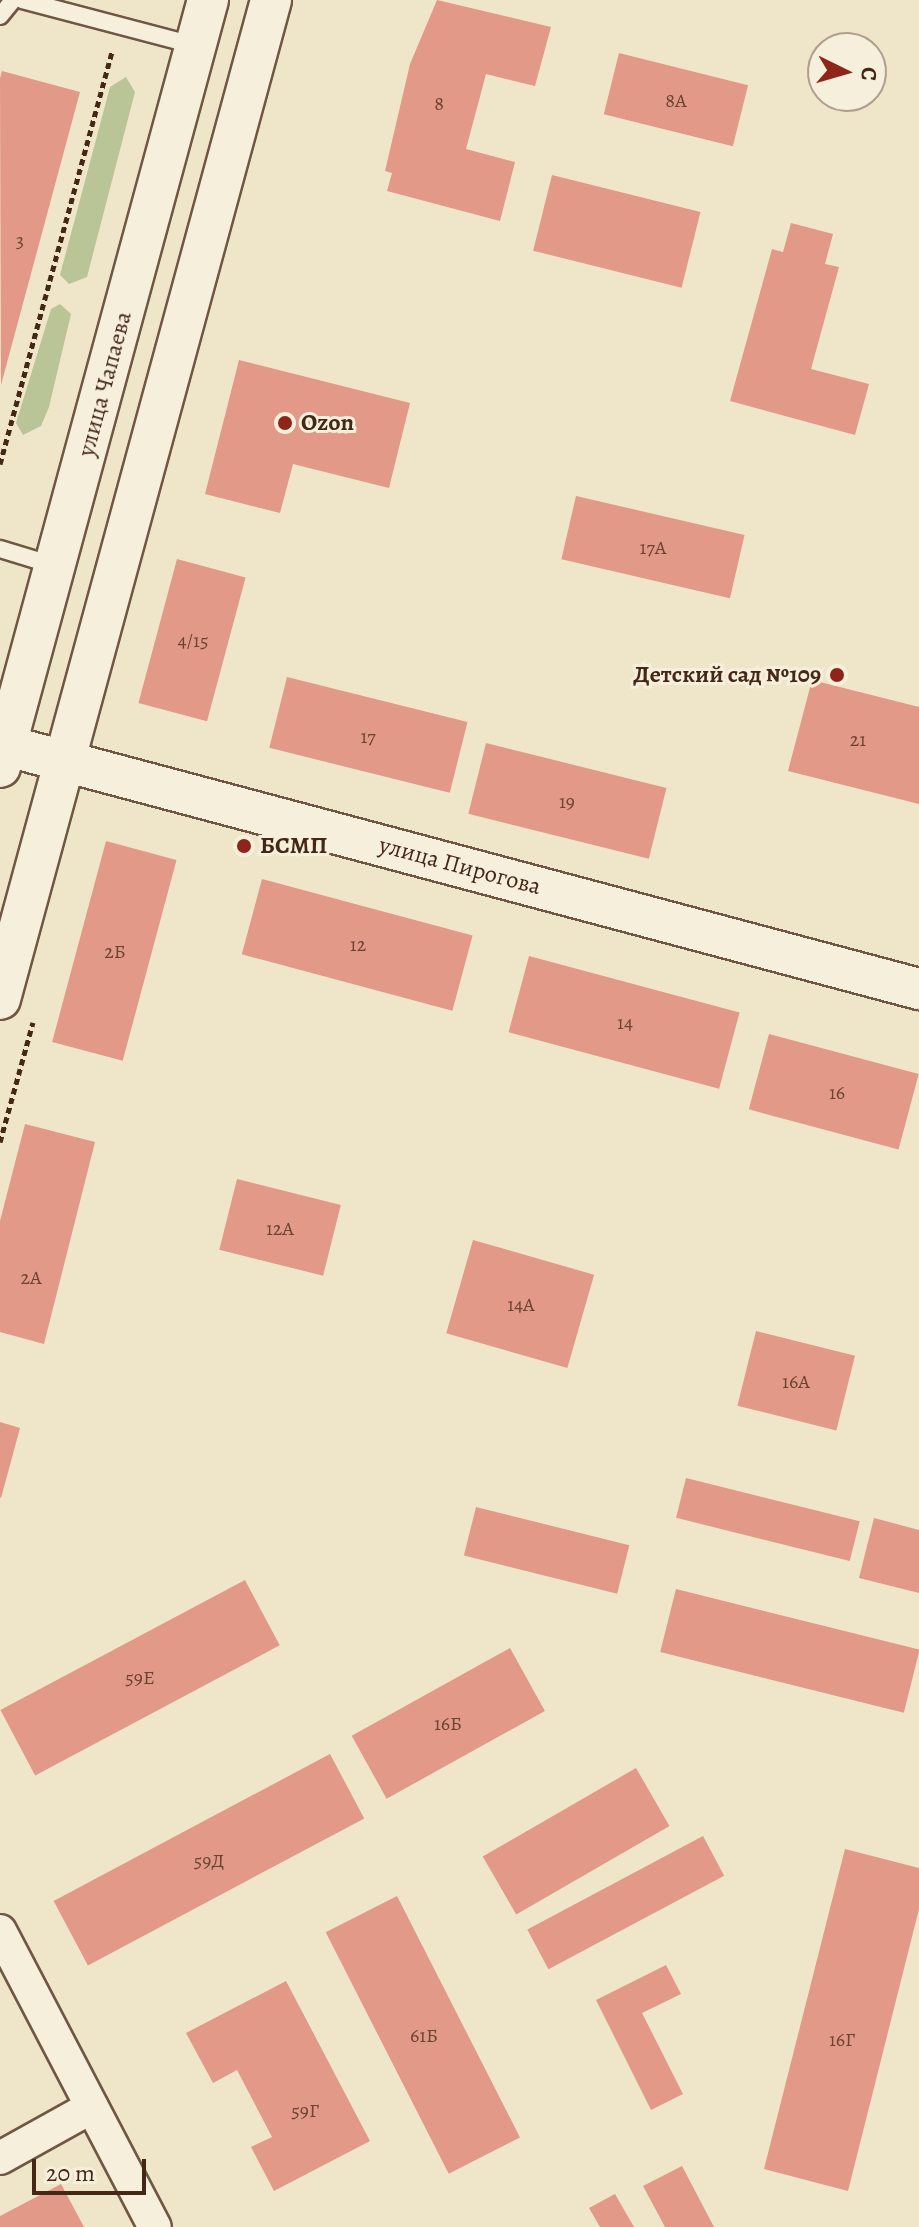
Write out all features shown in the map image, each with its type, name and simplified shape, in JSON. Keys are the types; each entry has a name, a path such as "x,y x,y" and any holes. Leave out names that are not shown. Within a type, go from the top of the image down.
{"street":[{"name":"улица Чапаева","path":"2,752 57,566 208,0"},
{"path":"0,999 271,0"},
{"name":"улица Пирогова","path":"2,752 66,761 919,989"},
{"path":"0,1931 155,2227"},
{"path":"0,2158 92,2107"}],"lane":[{"path":"0,16 13,0"},
{"path":"22,0 196,45"},
{"path":"0,549 57,566"}],"path":[{"path":"0,464 119,25"}],"green space":[{"path":"126,77 135,92 87,277 69,284 60,275 110,87"},
{"path":"60,304 71,314 49,407 41,426 23,435 16,423 51,309"}],"building":[{"path":"437,0 551,27 535,86 486,74 466,149 515,162 500,221 387,191 392,173 385,171 410,64"},
{"path":"619,53 748,85 733,146 604,114"},
{"path":"2,71 80,92 1,385 0,78"},
{"path":"552,175 700,212 682,288 533,251"},
{"path":"791,223 833,234 825,264 839,267 811,369 869,384 855,435 730,401 772,249 783,252"},
{"path":"239,360 410,403 389,488 293,464 280,513 205,494"},
{"path":"576,496 745,535 730,598 561,559"},
{"path":"177,559 246,577 207,721 138,703"},
{"path":"287,677 467,722 450,793 269,748"},
{"path":"812,680 919,707 919,804 788,771"},
{"path":"486,743 666,788 649,859 468,814"},
{"path":"106,841 177,860 123,1061 52,1042"},
{"path":"262,879 473,935 452,1011 242,954"},
{"path":"529,956 740,1012 719,1089 509,1032"},
{"path":"769,1034 919,1074 899,1149 749,1109"},
{"path":"25,1124 95,1142 44,1344 0,1332 0,1221"},
{"path":"237,1179 341,1205 323,1276 219,1250"},
{"path":"473,1240 594,1275 567,1368 446,1333"},
{"path":"756,1331 855,1356 836,1430 737,1406"},
{"path":"0,1422 20,1428 1,1498 0,1497"},
{"path":"686,1478 860,1521 850,1561 676,1518"},
{"path":"476,1507 629,1545 617,1594 464,1556"},
{"path":"874,1518 919,1530 919,1593 859,1578"},
{"path":"245,1580 280,1645 35,1775 0,1710"},
{"path":"676,1589 919,1650 904,1713 660,1652"},
{"path":"510,1648 545,1711 387,1799 352,1736"},
{"path":"330,1754 364,1818 88,1965 54,1901"},
{"path":"636,1768 670,1826 516,1915 483,1856"},
{"path":"703,1836 724,1876 548,1969 527,1929"},
{"path":"845,1849 919,1868 919,1909 848,2191 764,2169"},
{"path":"397,1896 520,2137 449,2174 326,1932"},
{"path":"666,1965 681,1994 642,2013 683,2094 651,2110 596,2000"},
{"path":"286,1981 370,2141 274,2191 251,2147 272,2137 237,2070 213,2083 186,2033"},
{"path":"682,2166 714,2227 665,2227 643,2186"},
{"path":"61,2184 84,2227 0,2227 0,2216"},
{"path":"615,2194 634,2227 600,2227 589,2208"}],"place":[{"name":"Ozon","path":"285,423"},
{"name":"Детский сад №109","path":"837,675"},
{"name":"БСМП","path":"244,846"}]}
